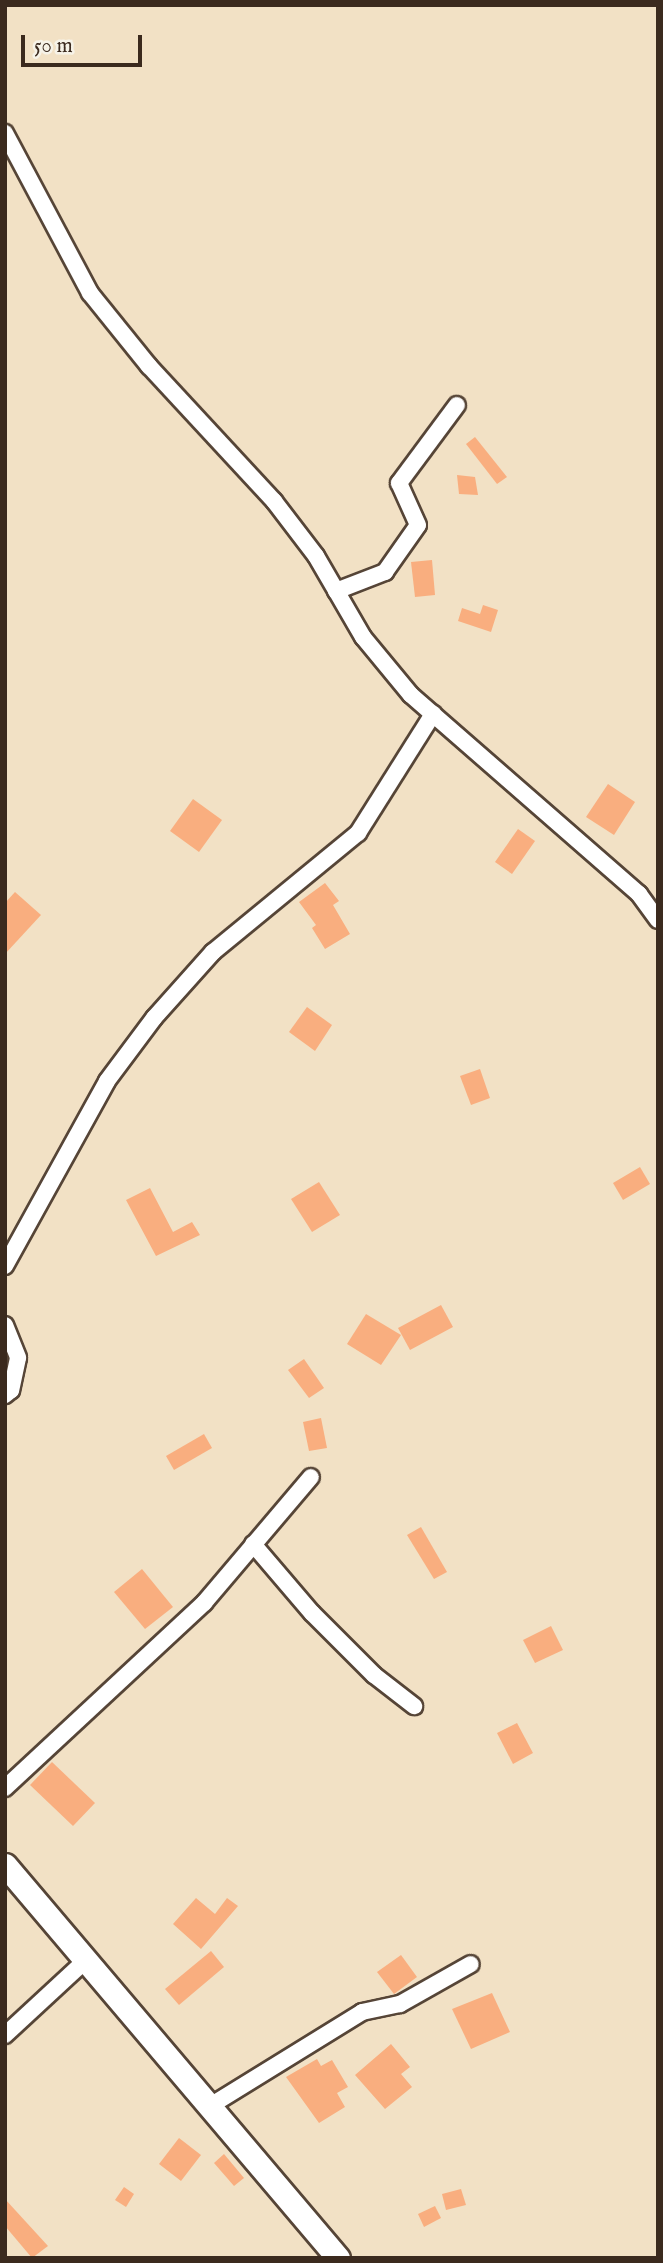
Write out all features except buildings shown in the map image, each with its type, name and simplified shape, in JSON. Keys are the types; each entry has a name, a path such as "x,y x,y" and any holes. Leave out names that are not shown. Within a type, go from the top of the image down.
{"main road":[{"path":"5,1864 338,2258"}],"street":[{"path":"5,133 90,293 274,501 336,591 363,637 411,695 639,894 658,920"},
{"path":"336,591 385,572 418,525 399,483 457,405"},
{"path":"5,1266 107,1081 154,1018 213,952 358,833 433,714"},
{"path":"5,1325 18,1357 11,1390 5,1395"},
{"path":"5,1788 204,1603 311,1477"},
{"path":"253,1544 313,1613 374,1675 414,1706"},
{"path":"5,2035 86,1960"},
{"path":"210,2106 362,2012 400,2004 471,1964"}]}
